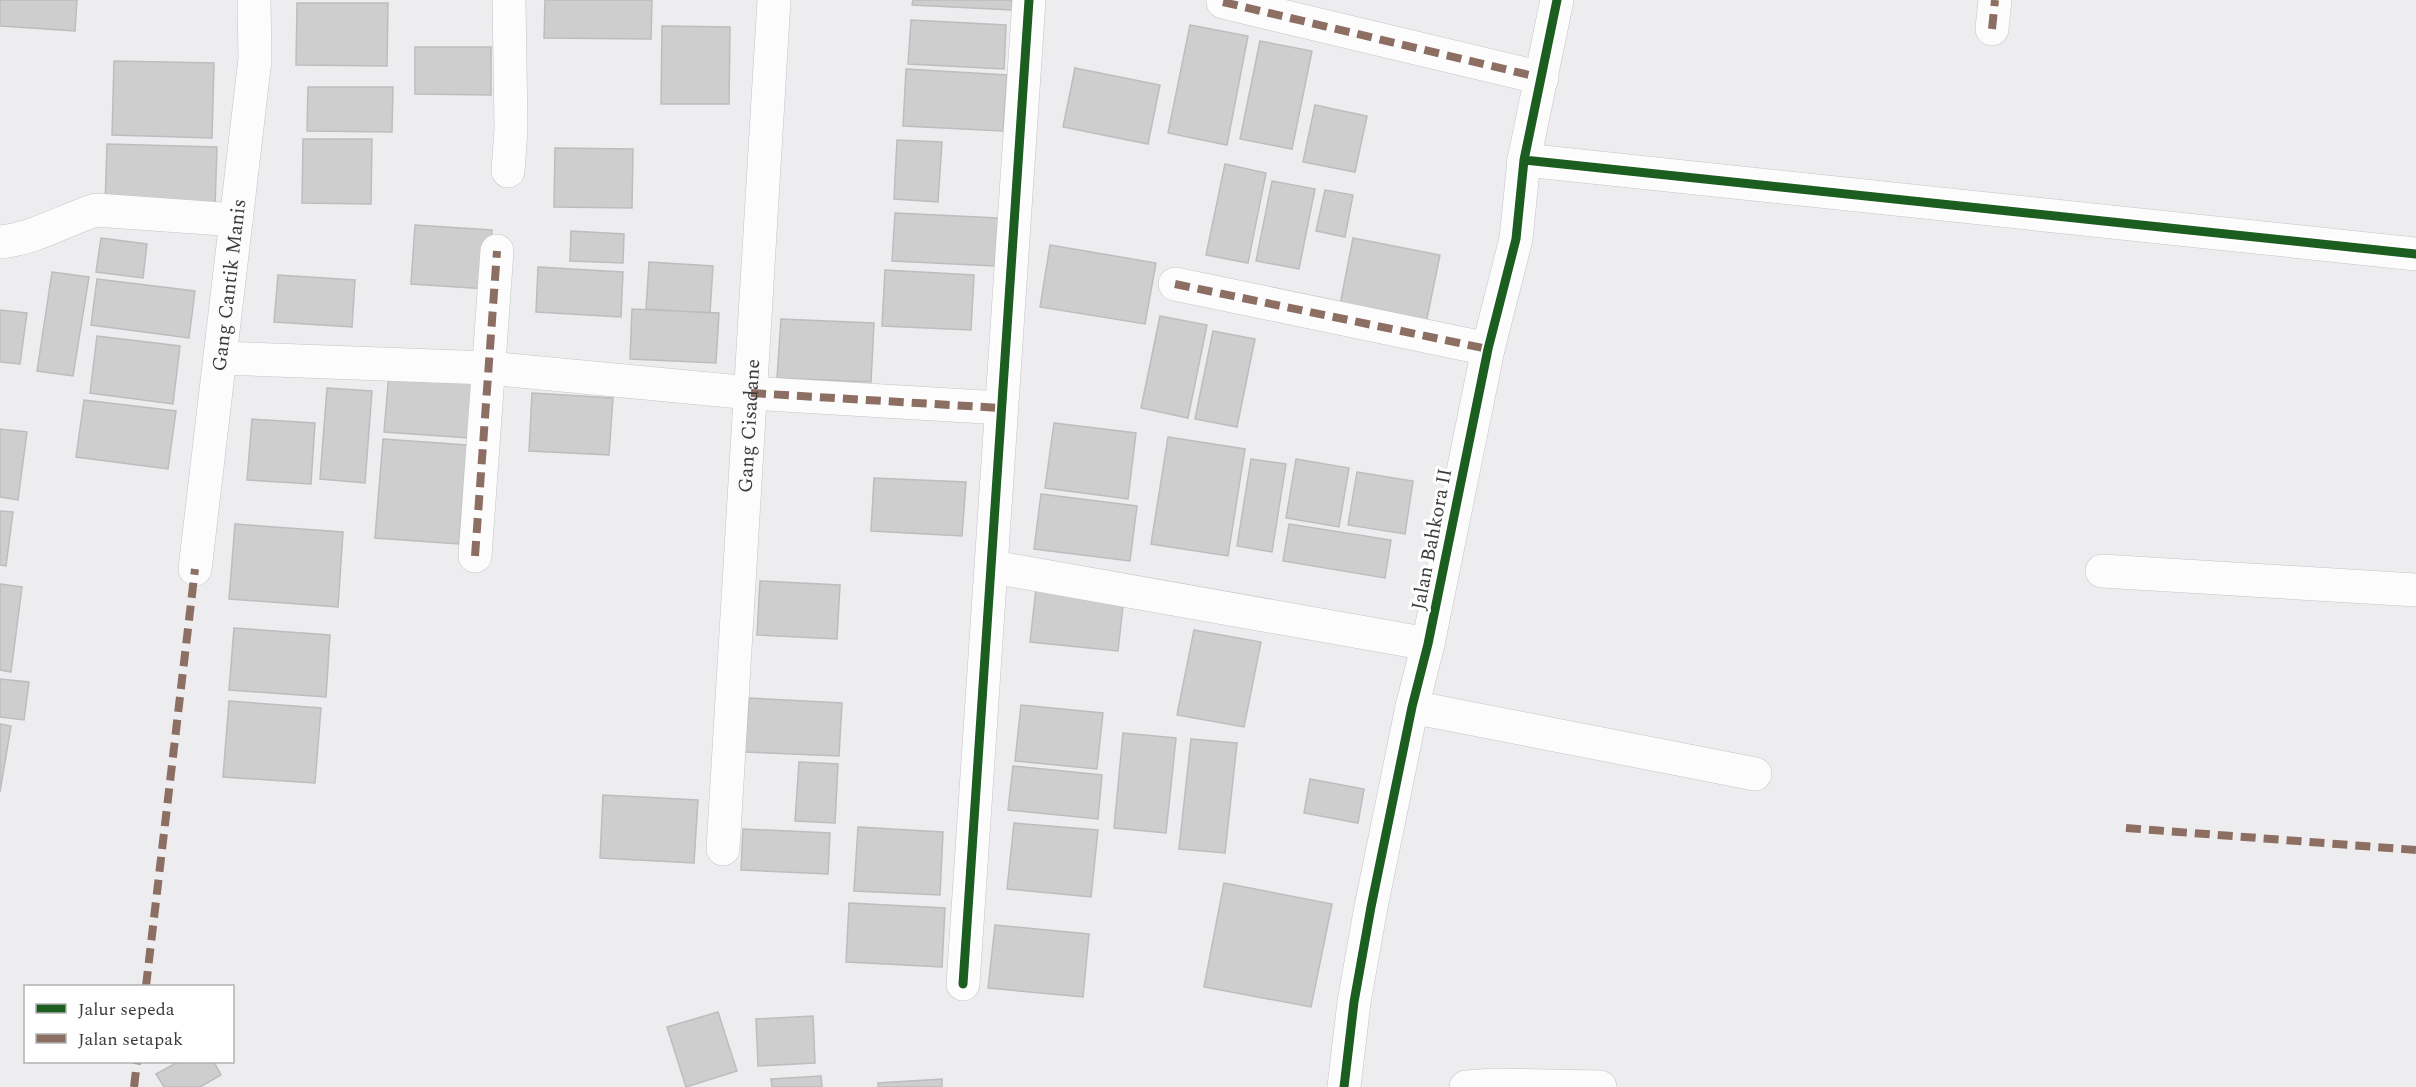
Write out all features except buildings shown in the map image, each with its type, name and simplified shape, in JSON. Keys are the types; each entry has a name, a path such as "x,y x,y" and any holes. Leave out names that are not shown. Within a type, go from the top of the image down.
{"street":[{"name":"Gang Cantik Manis","path":"195,569 255,59 254,0"},
{"path":"508,171 511,129 509,0"},
{"name":"Gang Cisadane","path":"723,849 774,0"},
{"path":"963,984 993,567 1001,408 1029,0"},
{"name":"Jalan Bahkora II","path":"1344,1087 1354,1002 1412,707 1428,644 1488,349 1516,239 1524,160 1557,0"},
{"path":"1223,2 1542,78"},
{"path":"1524,160 2416,254"},
{"path":"0,242 20,240 80,214 96,210 236,220"},
{"path":"475,556 497,251"},
{"path":"1175,284 1488,349"},
{"path":"220,358 488,368 752,393 1001,408"},
{"path":"993,567 1428,644"},
{"path":"2102,571 2416,590"},
{"path":"1412,707 1755,774"},
{"path":"1466,1087 1494,1085 1600,1087"}],"marked path":[{"path":"1992,29 1995,0"},
{"path":"1223,2 1542,78"},
{"path":"475,556 497,251"},
{"path":"1175,284 1488,349"},
{"path":"751,393 1001,408"},
{"path":"146,985 195,569"},
{"path":"2126,828 2416,850"},
{"path":"134,1087 137,1063"}],"cycle path":[{"path":"963,984 1029,0"},
{"path":"1344,1087 1354,1002 1371,907 1412,707 1428,644 1488,349 1516,239 1524,160 1557,0"},
{"path":"1524,160 2416,254"}]}
